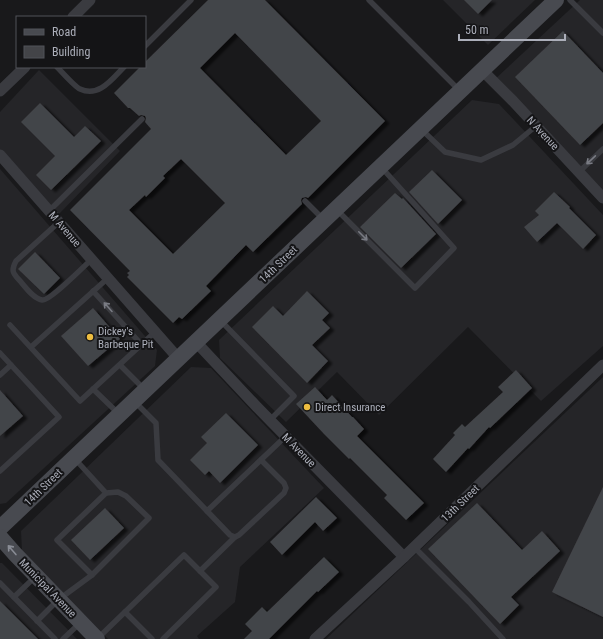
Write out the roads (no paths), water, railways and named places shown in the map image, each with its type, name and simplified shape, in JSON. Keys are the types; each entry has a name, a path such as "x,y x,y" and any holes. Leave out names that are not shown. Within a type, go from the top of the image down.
{"main road":[{"name":"14th Street","path":"0,528 556,0"},
{"name":"Municipal Avenue","path":"0,537 58,600 97,639"}],"street":[{"path":"74,16 90,0"},
{"path":"0,91 23,68"},
{"name":"N Avenue","path":"482,70 578,172 601,192"},
{"name":"M Avenue","path":"0,154 178,358"},
{"name":"M Avenue","path":"196,342 404,557"},
{"name":"13th Street","path":"316,639 404,557 603,365"}],"lane":[{"path":"146,45 191,0"},
{"path":"369,0 460,91"},
{"path":"570,0 603,34"},
{"path":"58,68 79,89 91,92 103,88 123,68"},
{"path":"49,211 142,119"},
{"path":"420,129 445,152 481,160 513,145 536,126"},
{"path":"578,172 603,149"},
{"path":"336,209 415,288 454,248 381,166"},
{"path":"305,201 324,220"},
{"path":"59,222 16,261 13,267 13,274 40,300 45,300 54,295 92,259"},
{"path":"31,347 108,278"},
{"path":"93,291 141,344"},
{"path":"220,319 294,396 270,420"},
{"path":"10,325 80,401 155,332"},
{"path":"0,353 59,417 0,471"},
{"path":"120,364 156,423 158,460 230,535 235,537"},
{"path":"0,375 11,365"},
{"path":"94,389 119,415"},
{"path":"207,511 286,436"},
{"path":"74,457 106,493"},
{"path":"200,571 284,493 286,488 284,484 261,460"},
{"path":"37,621 58,600 92,575 149,518 126,496 118,492 106,493 57,540 92,575"},
{"path":"414,547 469,602 503,639"},
{"path":"97,639 184,555 216,587 163,639"},
{"path":"14,597 36,576"},
{"path":"0,583 55,639"},
{"path":"125,612 152,639"},
{"path":"62,639 80,622"}],"place":[{"name":"Dickey's Barbeque Pit","path":"90,337"},
{"name":"Direct Insurance","path":"307,407"}]}
